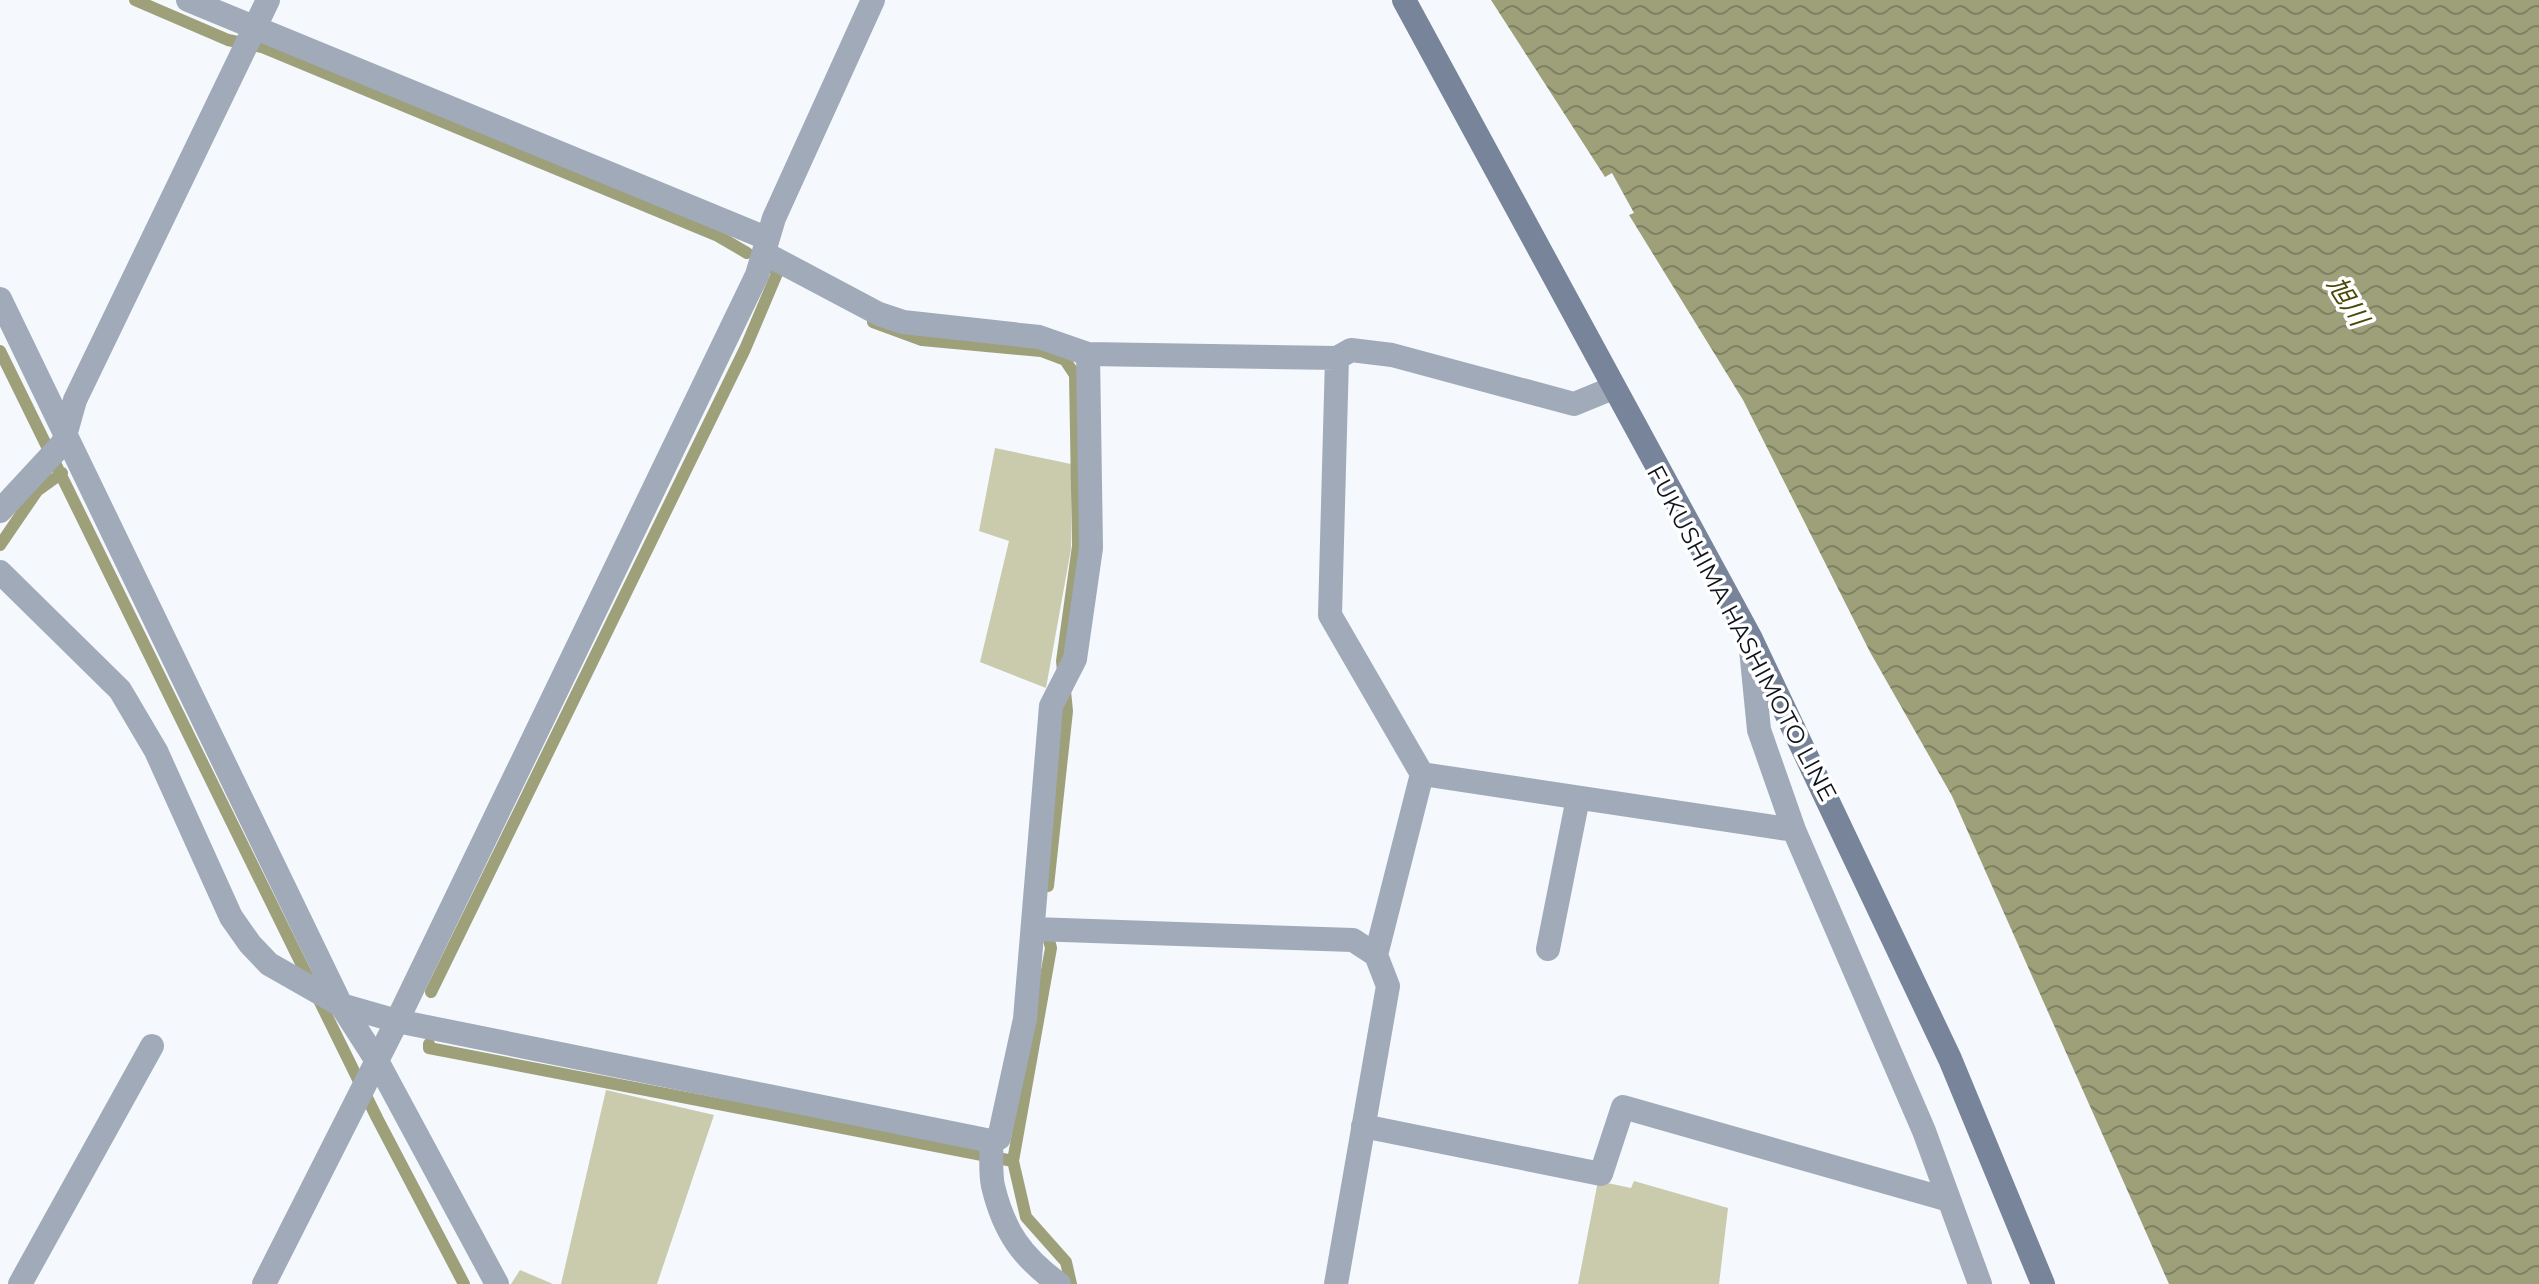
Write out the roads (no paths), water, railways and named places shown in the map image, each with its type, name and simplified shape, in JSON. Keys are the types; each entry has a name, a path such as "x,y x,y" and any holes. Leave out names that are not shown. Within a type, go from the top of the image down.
{"main road":[{"name":"FUKUSHIMA HASHIMOTO LINE","path":"1404,0 1750,637 1950,1059 2043,1284"}],"street":[{"path":"188,0 252,38 765,246 879,314 903,322 1039,337 1088,354 1337,358 1351,350 1392,355 1574,404 1613,388"},
{"path":"0,511 66,438 75,400 268,0"},
{"path":"264,1284 397,1021 765,246 873,0"},
{"path":"0,299 333,1000 374,1066 497,1284"},
{"path":"1059,1284 1028,1262 1009,1230 993,1184 991,1150 999,1138 1042,930 1051,706 1075,659 1091,548 1088,354"},
{"path":"1336,1284 1388,986 1376,955 1422,774 1330,615 1337,358"},
{"path":"0,572 120,690 156,751 231,917 250,944 286,975 333,1000 397,1021 991,1150"},
{"path":"1750,637 1759,730 1794,830 1924,1131 1980,1284"},
{"path":"1422,774 1794,830"},
{"path":"1548,949 1578,798"},
{"path":"1042,930 1353,940 1376,955"},
{"path":"20,1284 152,1046"},
{"path":"1363,1126 1601,1174 1623,1107 1949,1200"}],"water":[{"name":"旭川","path":"1491,0 2539,0 2539,1284 2169,1284 1952,796 1870,652 1743,400 1629,215 1634,213 1612,173 1605,177"}],"waterway":[{"path":"135,0 228,40 262,47 718,236 747,253"},
{"path":"431,992 745,349 778,271 773,268"},
{"path":"873,322 922,340 1041,351 1065,360 1075,375 1078,546 1062,661 1067,711 1048,886"},
{"path":"0,351 377,1118 464,1284"},
{"path":"0,545 37,491 62,473"},
{"path":"1013,1161 1051,948 1046,928"},
{"path":"429,1044 429,1048 1013,1161 1026,1217 1066,1262 1071,1284"}]}
